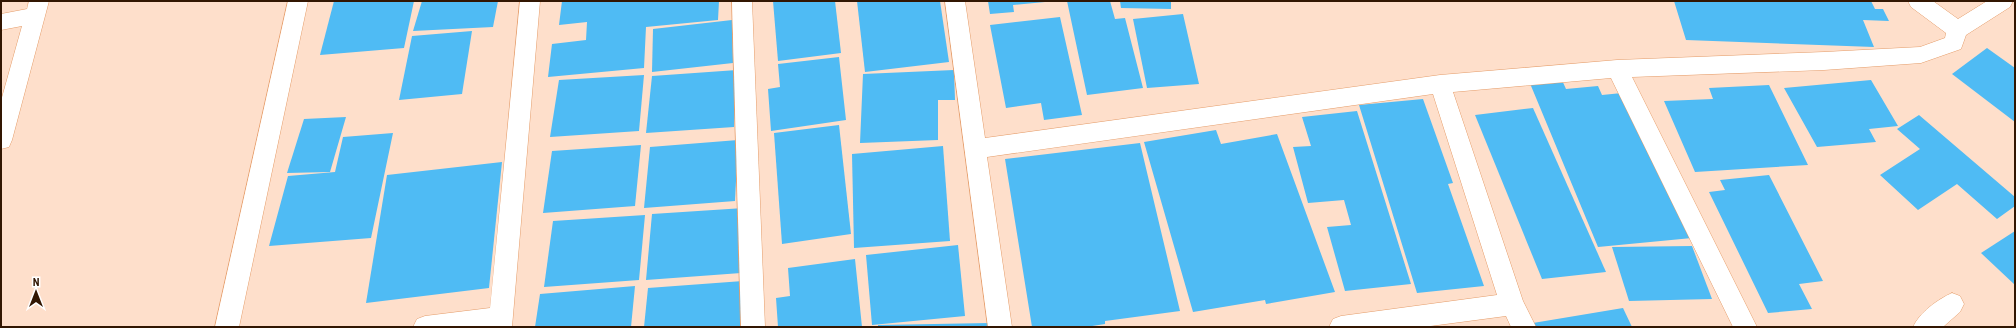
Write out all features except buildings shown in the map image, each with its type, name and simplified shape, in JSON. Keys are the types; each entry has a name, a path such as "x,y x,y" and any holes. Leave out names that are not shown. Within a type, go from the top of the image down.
{"street":[{"path":"227,327 298,1"},
{"path":"425,327 501,323 530,1"},
{"path":"742,1 753,327"},
{"path":"955,1 1000,327"},
{"path":"1918,1 1957,30"},
{"path":"975,149 1440,84 1617,69 1824,61 1921,55 1954,43 1957,30 2003,1"},
{"path":"1,22 37,8"},
{"path":"1,140 37,8"},
{"path":"1617,69 1745,327"},
{"path":"1440,84 1512,304 1524,327"},
{"path":"1341,327 1512,304"},
{"path":"1925,327 1952,304"}]}
